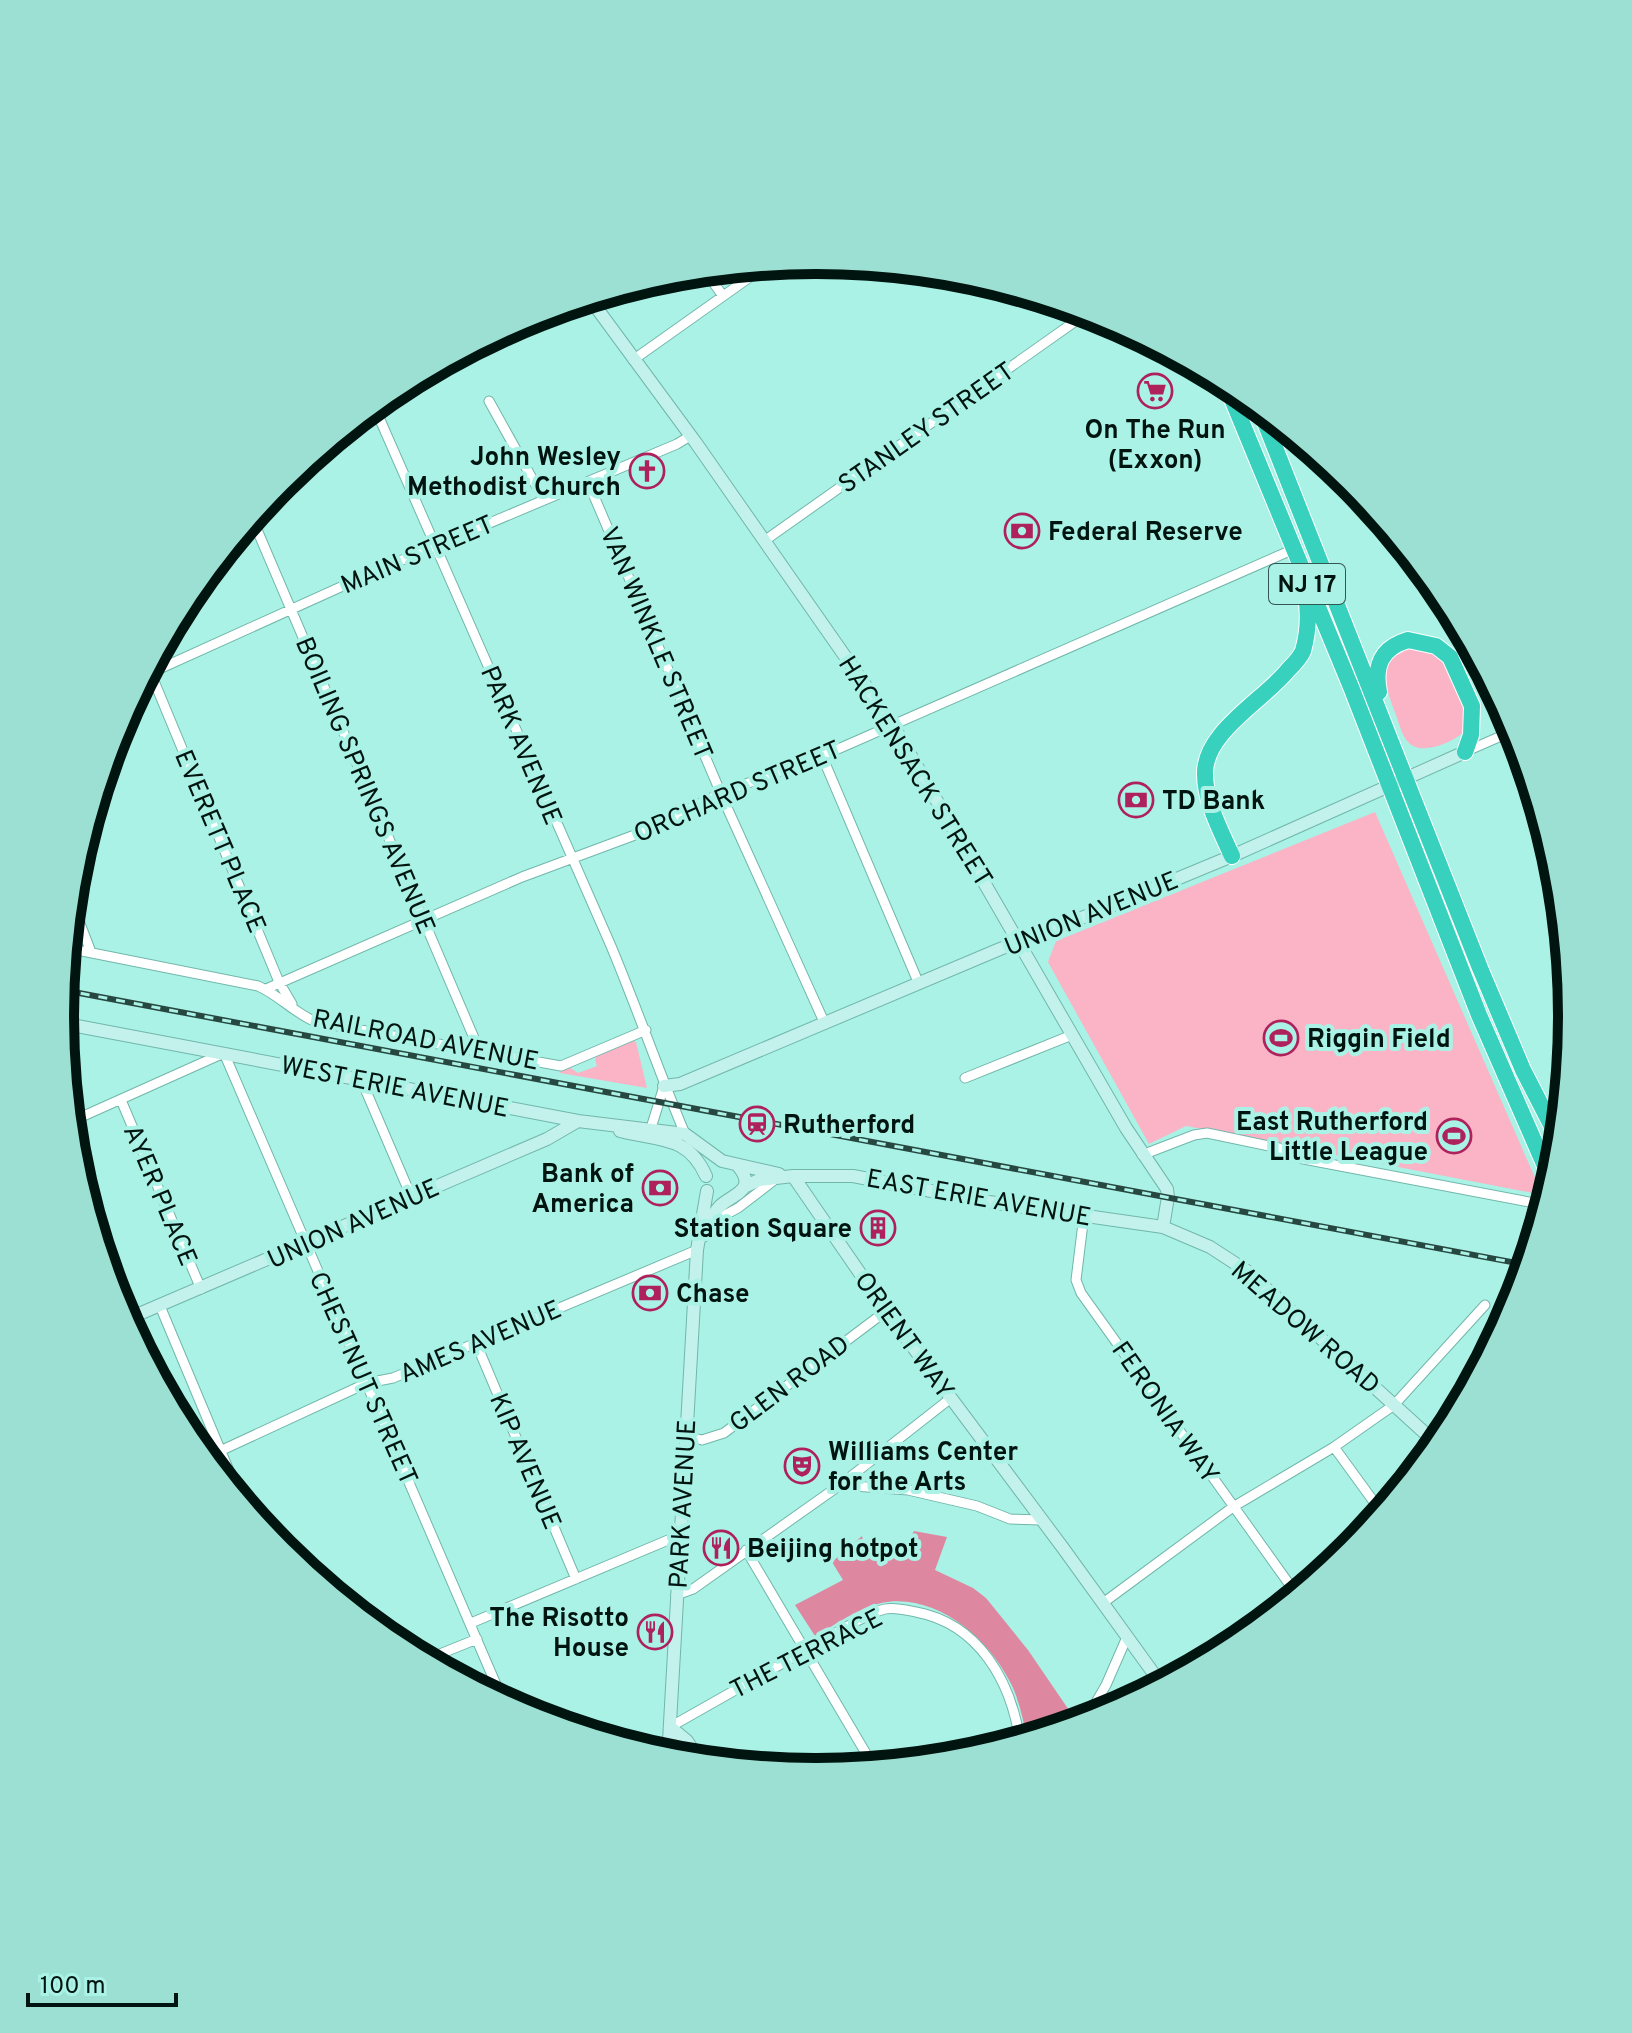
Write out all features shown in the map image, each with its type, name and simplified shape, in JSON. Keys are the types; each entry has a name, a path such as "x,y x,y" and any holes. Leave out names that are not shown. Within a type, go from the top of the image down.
{"highway":[{"name":"NJ 17","path":"1234,404 1474,1003 1544,1163"},
{"name":"NJ 17","path":"1267,427 1480,968 1523,1070 1550,1123"},
{"path":"1232,856 1211,806 1204,773 1212,746 1229,726 1280,681 1302,653 1309,613 1301,570"},
{"path":"1383,718 1376,675 1378,661 1389,650 1408,640 1436,646 1450,657 1472,706 1471,735 1465,752"}],"main road":[{"name":"HACKENSACK STREET","path":"596,308 893,725 1142,1155 1167,1189 1163,1227"},
{"name":"UNION AVENUE","path":"664,1086 680,1084 1232,856 1465,752"},
{"name":"WEST ERIE AVENUE","path":"74,1025 578,1121 651,1128 685,1140 722,1161"},
{"name":"UNION AVENUE","path":"137,1315 547,1139 578,1121"},
{"path":"578,1121 685,1140 700,1162 706,1176 707,1191 718,1199 728,1201 736,1198 744,1187 745,1176 738,1166 722,1161 711,1167 706,1176"},
{"name":"EAST ERIE AVENUE","path":"738,1166 793,1176"},
{"name":"EAST ERIE AVENUE","path":"744,1187 759,1180 793,1176 853,1176 989,1202 1163,1227"},
{"name":"ORIENT WAY","path":"793,1176 886,1311 1155,1676"},
{"name":"PARK AVENUE","path":"669,1744 686,1436 700,1244 707,1191"},
{"name":"PARK AVENUE","path":"700,1244 715,1213 728,1201"},
{"name":"MEADOW ROAD","path":"1163,1227 1210,1247 1247,1271 1428,1436"},
{"path":"670,1727 691,1747"}],"street":[{"path":"633,360 749,278"},
{"path":"713,282 723,296"},
{"name":"STANLEY STREET","path":"764,541 1075,322"},
{"path":"489,401 544,500"},
{"name":"PARK AVENUE","path":"379,417 646,1030 685,1140"},
{"name":"MAIN STREET","path":"162,666 690,436"},
{"name":"VAN WINKLE STREET","path":"588,482 721,793 825,1024"},
{"name":"BOILING SPRINGS AVENUE","path":"257,529 480,1052"},
{"name":"ORCHARD STREET","path":"266,989 571,858 651,829 721,793 822,756 1294,549"},
{"name":"EVERETT PLACE","path":"153,684 279,982 297,1012"},
{"name":"UNION AVENUE","path":"1465,752 1503,735"},
{"path":"822,756 919,984"},
{"path":"80,923 91,952"},
{"name":"RAILROAD AVENUE","path":"78,950 266,989 316,1022 561,1066 646,1030"},
{"path":"965,1078 1072,1035"},
{"path":"81,1117 224,1053"},
{"name":"CHESTNUT STREET","path":"224,1053 497,1686"},
{"path":"363,1079 411,1196"},
{"path":"651,1128 664,1086"},
{"name":"AYER PLACE","path":"121,1100 201,1289"},
{"path":"1142,1155 1207,1133 1279,1148 1293,1157 1534,1203"},
{"path":"700,1244 723,1216 777,1178"},
{"name":"FERONIA WAY","path":"1084,1215 1076,1280 1081,1293 1291,1586"},
{"name":"AMES AVENUE","path":"220,1451 367,1383 393,1378 700,1244"},
{"path":"1103,1603 1233,1507 1334,1447 1394,1405 1485,1305"},
{"path":"160,1306 228,1469"},
{"name":"GLEN ROAD","path":"686,1436 702,1440 724,1433 886,1311"},
{"name":"KIP AVENUE","path":"476,1343 576,1579"},
{"path":"676,1595 693,1589 840,1485 951,1398"},
{"path":"1334,1447 1376,1504"},
{"path":"840,1485 908,1490 977,1506 1010,1519 1041,1520"},
{"path":"471,1623 680,1535"},
{"path":"746,1550 868,1757"},
{"name":"THE TERRACE","path":"670,1727 804,1649 885,1609 936,1616 972,1638 1003,1681 1017,1716 1019,1730"},
{"path":"1095,1704 1127,1637"},
{"path":"438,1655 477,1639"}],"shaded area":[{"path":"1410,648 1428,648 1438,654 1452,674 1462,700 1463,733 1435,747 1421,748 1409,743 1389,695 1387,667 1391,659"},
{"name":"Riggin Field","path":"1375,812 1538,1185 1537,1194 1186,1126 1149,1144 1048,962 1056,941"},
{"path":"632,1040 636,1042 647,1088 560,1073 569,1067 578,1073 597,1066 597,1055"},
{"path":"914,1531 947,1537 935,1570 973,1588 986,1598 1028,1650 1071,1713 1025,1728 1009,1680 987,1648 956,1621 920,1604 901,1601 872,1605 815,1636 795,1605 843,1580 832,1562 862,1536 866,1554 901,1553"}],"railway":[{"path":"75,992 1516,1263"}],"place":[{"name":"On The Run (Exxon)","path":"1155,391"},
{"name":"John Wesley Methodist Church","path":"647,471"},
{"name":"Federal Reserve","path":"1022,531"},
{"name":"TD Bank","path":"1136,800"},
{"name":"Riggin Field","path":"1281,1038"},
{"name":"Rutherford","path":"757,1124"},
{"name":"East Rutherford Little League","path":"1454,1136"},
{"name":"Bank of America","path":"660,1188"},
{"name":"Station Square","path":"878,1228"},
{"name":"Chase","path":"650,1293"},
{"name":"Williams Center for the Arts","path":"802,1466"},
{"name":"Beijing hotpot","path":"721,1548"},
{"name":"The Risotto House","path":"655,1632"}]}
